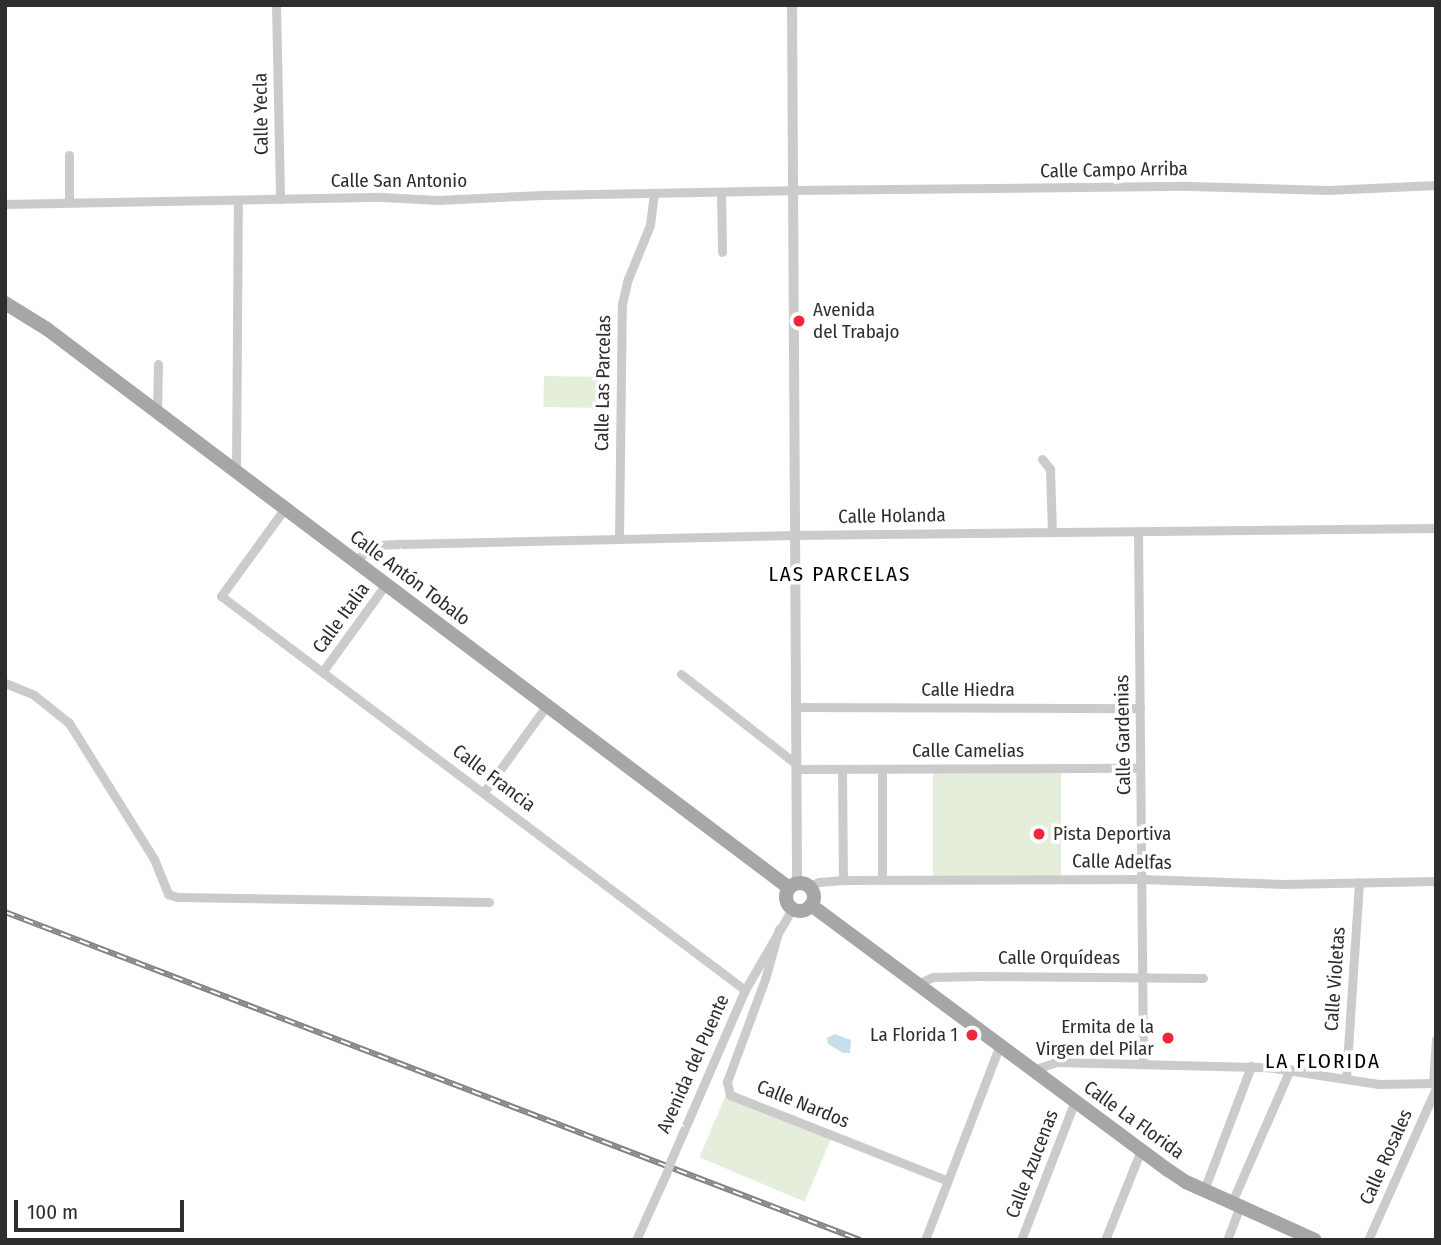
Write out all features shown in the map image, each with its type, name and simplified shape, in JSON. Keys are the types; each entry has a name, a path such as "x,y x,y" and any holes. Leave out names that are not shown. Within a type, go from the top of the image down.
{"main road":[{"name":"Calle Antón Tobalo","path":"5,303 47,329 547,705 798,886"},
{"path":"798,886 813,895 811,905 800,911 792,909 786,899 798,886"},
{"name":"Calle La Florida","path":"811,905 1186,1182 1314,1240"}],"street":[{"name":"Calle Yecla","path":"276,5 280,199"},
{"path":"792,5 798,886"},
{"path":"69,155 69,202"},
{"name":"Calle Campo Arriba","path":"792,190 1189,186 1328,190 1436,185"},
{"name":"Calle San Antonio","path":"5,204 280,199 438,200 792,190"},
{"path":"721,192 722,252"},
{"name":"Calle Las Parcelas","path":"619,538 622,304 628,279 650,225 654,193"},
{"path":"236,471 238,200"},
{"path":"157,412 158,364"},
{"path":"1042,459 1050,469 1052,532"},
{"name":"Calle Francia","path":"285,508 221,596 745,989"},
{"name":"Calle Holanda","path":"354,560 379,545 794,535 1436,528"},
{"name":"Calle Gardenias","path":"1138,531 1143,1064"},
{"name":"Calle Italia","path":"323,671 386,584"},
{"path":"681,674 796,766"},
{"path":"5,682 34,695 69,723 154,859 168,894 177,897 489,902"},
{"path":"484,792 547,705"},
{"name":"Calle Hiedra","path":"796,707 1140,708"},
{"name":"Calle Camelias","path":"796,766 842,770 1140,768"},
{"path":"882,769 883,880"},
{"path":"842,770 843,880"},
{"name":"Calle Adelfas","path":"798,886 819,881 843,880 1142,879 1359,883 1436,881"},
{"name":"Calle Violetas","path":"1346,1078 1359,883"},
{"name":"Avenida del Puente","path":"636,1240 745,989 792,909"},
{"name":"Calle Nardos","path":"779,929 765,979 727,1082 730,1095 948,1181"},
{"name":"Calle Orquídeas","path":"917,984 933,977 1203,978"},
{"name":"Calle Rosales","path":"1368,1240 1435,1085 1436,1039"},
{"path":"925,1240 1000,1045"},
{"path":"1033,1070 1056,1062 1251,1066 1290,1069 1379,1084 1435,1085"},
{"path":"1204,1190 1251,1066"},
{"path":"1227,1240 1236,1204 1290,1069"},
{"name":"Calle Azucenas","path":"1021,1240 1075,1101"},
{"path":"1105,1240 1141,1150"}],"green space":[{"path":"544,376 606,377 605,408 543,407"},
{"path":"933,768 1061,768 1061,879 933,879"},
{"path":"728,1090 833,1135 804,1202 699,1157"}],"water":[{"path":"835,1034 851,1040 850,1053 843,1053 828,1044 827,1038"}],"railway":[{"path":"5,912 860,1240"}],"place":[{"name":"Avenida del Trabajo","path":"799,321"},
{"name":"Pista Deportiva","path":"1039,834"},
{"name":"La Florida 1","path":"972,1035"},
{"name":"Ermita de la Virgen del Pilar","path":"1168,1038"}],"district":[{"name":"LAS PARCELAS","path":"840,574"},
{"name":"LA FLORIDA","path":"1323,1061"}]}
